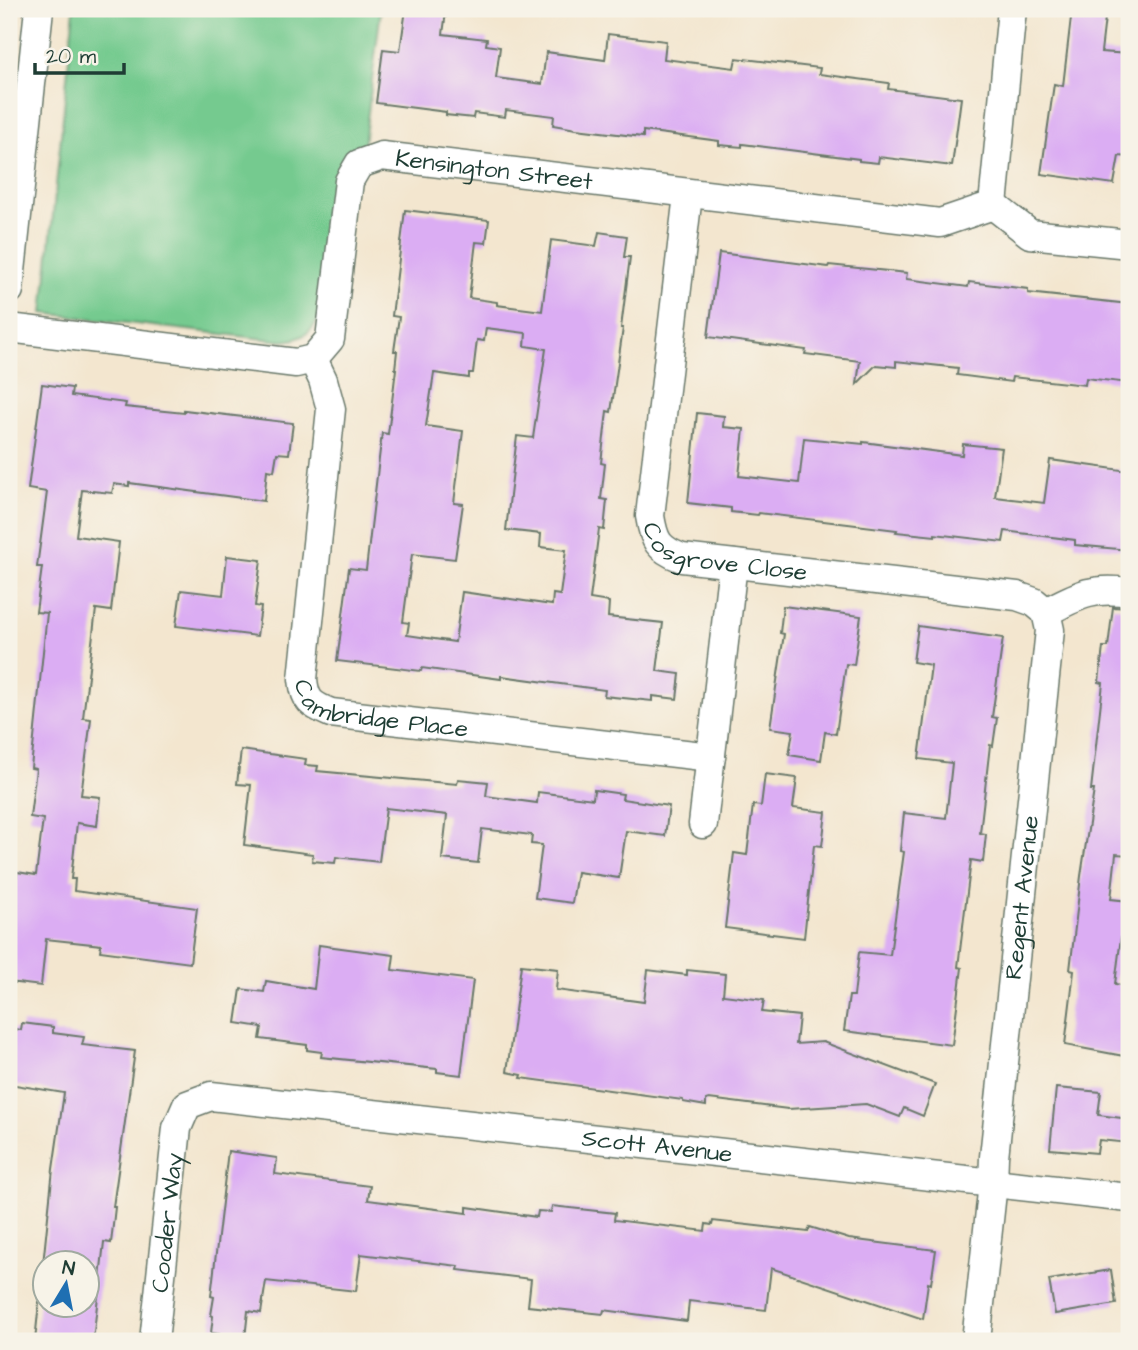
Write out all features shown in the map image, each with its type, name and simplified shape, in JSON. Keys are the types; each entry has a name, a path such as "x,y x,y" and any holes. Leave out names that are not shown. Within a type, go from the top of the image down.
{"street":[{"path":"9,290 14,173 39,9"},
{"path":"1012,9 993,205 1030,234 1129,244"},
{"name":"Kensington Street","path":"313,359 330,339 349,181 359,164 382,156 688,195 940,223 993,205"},
{"name":"Cosgrove Close","path":"688,195 650,516 653,535 665,551 682,558 733,565 1017,596 1034,602 1046,611"},
{"path":"9,328 296,363 313,359"},
{"name":"Cambridge Place","path":"313,359 323,380 331,409 303,679 305,694 314,706 331,713 711,757"},
{"path":"704,824 733,565"},
{"path":"1046,611 1095,590 1129,592"},
{"name":"Regent Avenue","path":"976,1341 1049,630 1046,611"},
{"name":"Scott Avenue","path":"187,1104 211,1096 1129,1198"},
{"name":"Cooder Way","path":"154,1341 177,1128 187,1104"}],"green space":[{"path":"74,9 381,9 364,144 350,153 339,167 321,314 306,334 282,341 43,313"}],"building":[{"path":"406,9 446,12 443,34 487,39 486,45 500,47 496,78 542,84 546,52 605,60 608,34 666,41 664,59 734,68 736,58 820,68 819,74 889,83 888,89 961,98 952,166 879,157 878,163 859,161 742,144 742,147 719,145 719,141 643,131 643,137 576,129 553,125 554,116 506,110 505,117 474,113 473,118 376,103 383,49 400,51"},
{"path":"1072,9 1106,9 1101,52 1129,54 1129,157 1119,156 1114,184 1041,174 1054,84 1063,86"},
{"path":"405,210 489,220 486,243 476,242 469,298 542,311 551,240 596,246 599,232 627,236 624,257 630,257 623,328 611,412 607,411 601,463 605,464 601,499 607,500 604,530 599,529 590,599 609,602 608,617 663,623 657,671 680,674 677,699 652,696 652,701 604,696 605,690 501,676 501,679 422,668 421,671 337,661 349,568 366,570 382,433 388,434 399,317 392,316","holes":["486,328 526,333 525,346 546,349 533,438 517,436 506,530 541,534 540,547 566,550 560,595 553,594 552,605 462,592 455,642 407,635 409,623 403,622 412,554 455,559 463,504 454,503 463,431 426,426 434,373 469,378 469,373 473,373 477,340 484,341"]},
{"path":"719,253 828,267 907,273 906,279 968,287 969,282 1028,289 1028,293 1129,304 1129,383 1086,378 1085,385 1012,377 1011,382 957,375 958,368 896,361 896,367 876,365 857,384 860,361 805,354 806,350 708,337"},
{"path":"42,384 72,388 71,396 126,403 125,407 184,413 184,410 293,423 289,454 277,453 274,471 267,470 264,501 129,483 129,486 114,484 112,493 82,490 76,536 119,542 111,611 96,609 83,718 91,719 81,795 100,797 97,826 77,823 71,879 75,879 74,891 197,908 190,963 100,951 101,945 46,939 41,986 9,982 9,877 16,878 17,872 36,875 43,819 30,817 36,769 31,768 47,613 36,612 42,567 37,567 47,492 28,489"},
{"path":"697,413 724,416 723,427 744,429 739,476 799,483 804,438 863,442 962,455 963,444 1002,448 995,497 1044,503 1050,460 1129,471 1129,550 1075,545 1075,540 1005,531 1003,542 896,532 897,530 759,513 731,512 731,508 688,503"},
{"path":"227,556 261,560 255,606 261,607 257,636 176,626 181,590 223,595"},
{"path":"783,606 861,616 854,665 846,664 836,734 825,732 821,760 789,755 793,731 770,728 784,634 780,633"},
{"path":"1113,607 1129,608 1129,855 1116,854 1111,899 1129,901 1129,939 1121,937 1115,984 1129,986 1129,1057 1065,1045 1074,971 1070,970 1094,790 1091,790 1103,683 1099,682 1103,647 1108,647"},
{"path":"918,626 1003,638 992,717 997,718 993,746 990,745 980,833 986,834 983,862 971,860 952,1045 844,1031 849,996 854,996 859,952 890,955 904,852 900,851 904,813 946,818 952,763 919,759 931,665 913,662"},
{"path":"241,750 306,759 305,765 318,766 317,771 457,784 458,779 488,782 486,796 537,803 538,792 593,799 594,790 623,794 622,799 669,806 665,836 626,831 619,878 577,872 572,903 535,898 542,845 531,844 532,835 482,829 478,863 442,859 447,815 386,808 379,862 336,857 335,863 312,861 313,854 244,845 251,785 237,784"},
{"path":"765,774 797,778 793,808 826,812 822,846 814,845 804,938 725,928 734,853 747,855 753,805 761,806"},
{"path":"319,945 394,955 392,970 473,980 461,1075 437,1072 437,1069 321,1057 322,1052 307,1050 307,1045 260,1039 262,1027 236,1023 241,989 264,992 266,981 314,989"},
{"path":"521,965 558,969 556,990 644,1002 648,970 687,975 687,970 725,974 723,995 764,1000 762,1012 799,1016 796,1044 823,1042 935,1084 923,1116 904,1108 900,1117 866,1104 788,1109 709,1099 706,1100 706,1106 683,1100 521,1078 522,1075 507,1072"},
{"path":"22,1023 53,1027 53,1033 84,1037 82,1045 135,1051 113,1207 111,1243 104,1242 102,1260 102,1248 45,1248 64,1093 9,1084 9,1028 21,1030"},
{"path":"1056,1088 1101,1092 1098,1115 1129,1119 1129,1143 1099,1140 1097,1153 1050,1149"},
{"path":"228,1151 277,1158 275,1174 370,1186 368,1200 467,1213 467,1207 537,1217 538,1211 551,1212 552,1206 615,1213 614,1220 705,1231 706,1224 712,1225 713,1221 808,1232 810,1227 849,1239 936,1250 931,1284 928,1283 923,1319 771,1268 766,1310 689,1301 687,1321 604,1310 603,1314 528,1306 531,1279 458,1270 459,1266 361,1254 356,1291 266,1281 261,1313 248,1311 245,1338 211,1333 214,1297 211,1296"},
{"path":"1111,1270 1116,1304 1055,1314 1049,1280"},
{"path":"37,1318 96,1318 93,1341 35,1341"}]}
